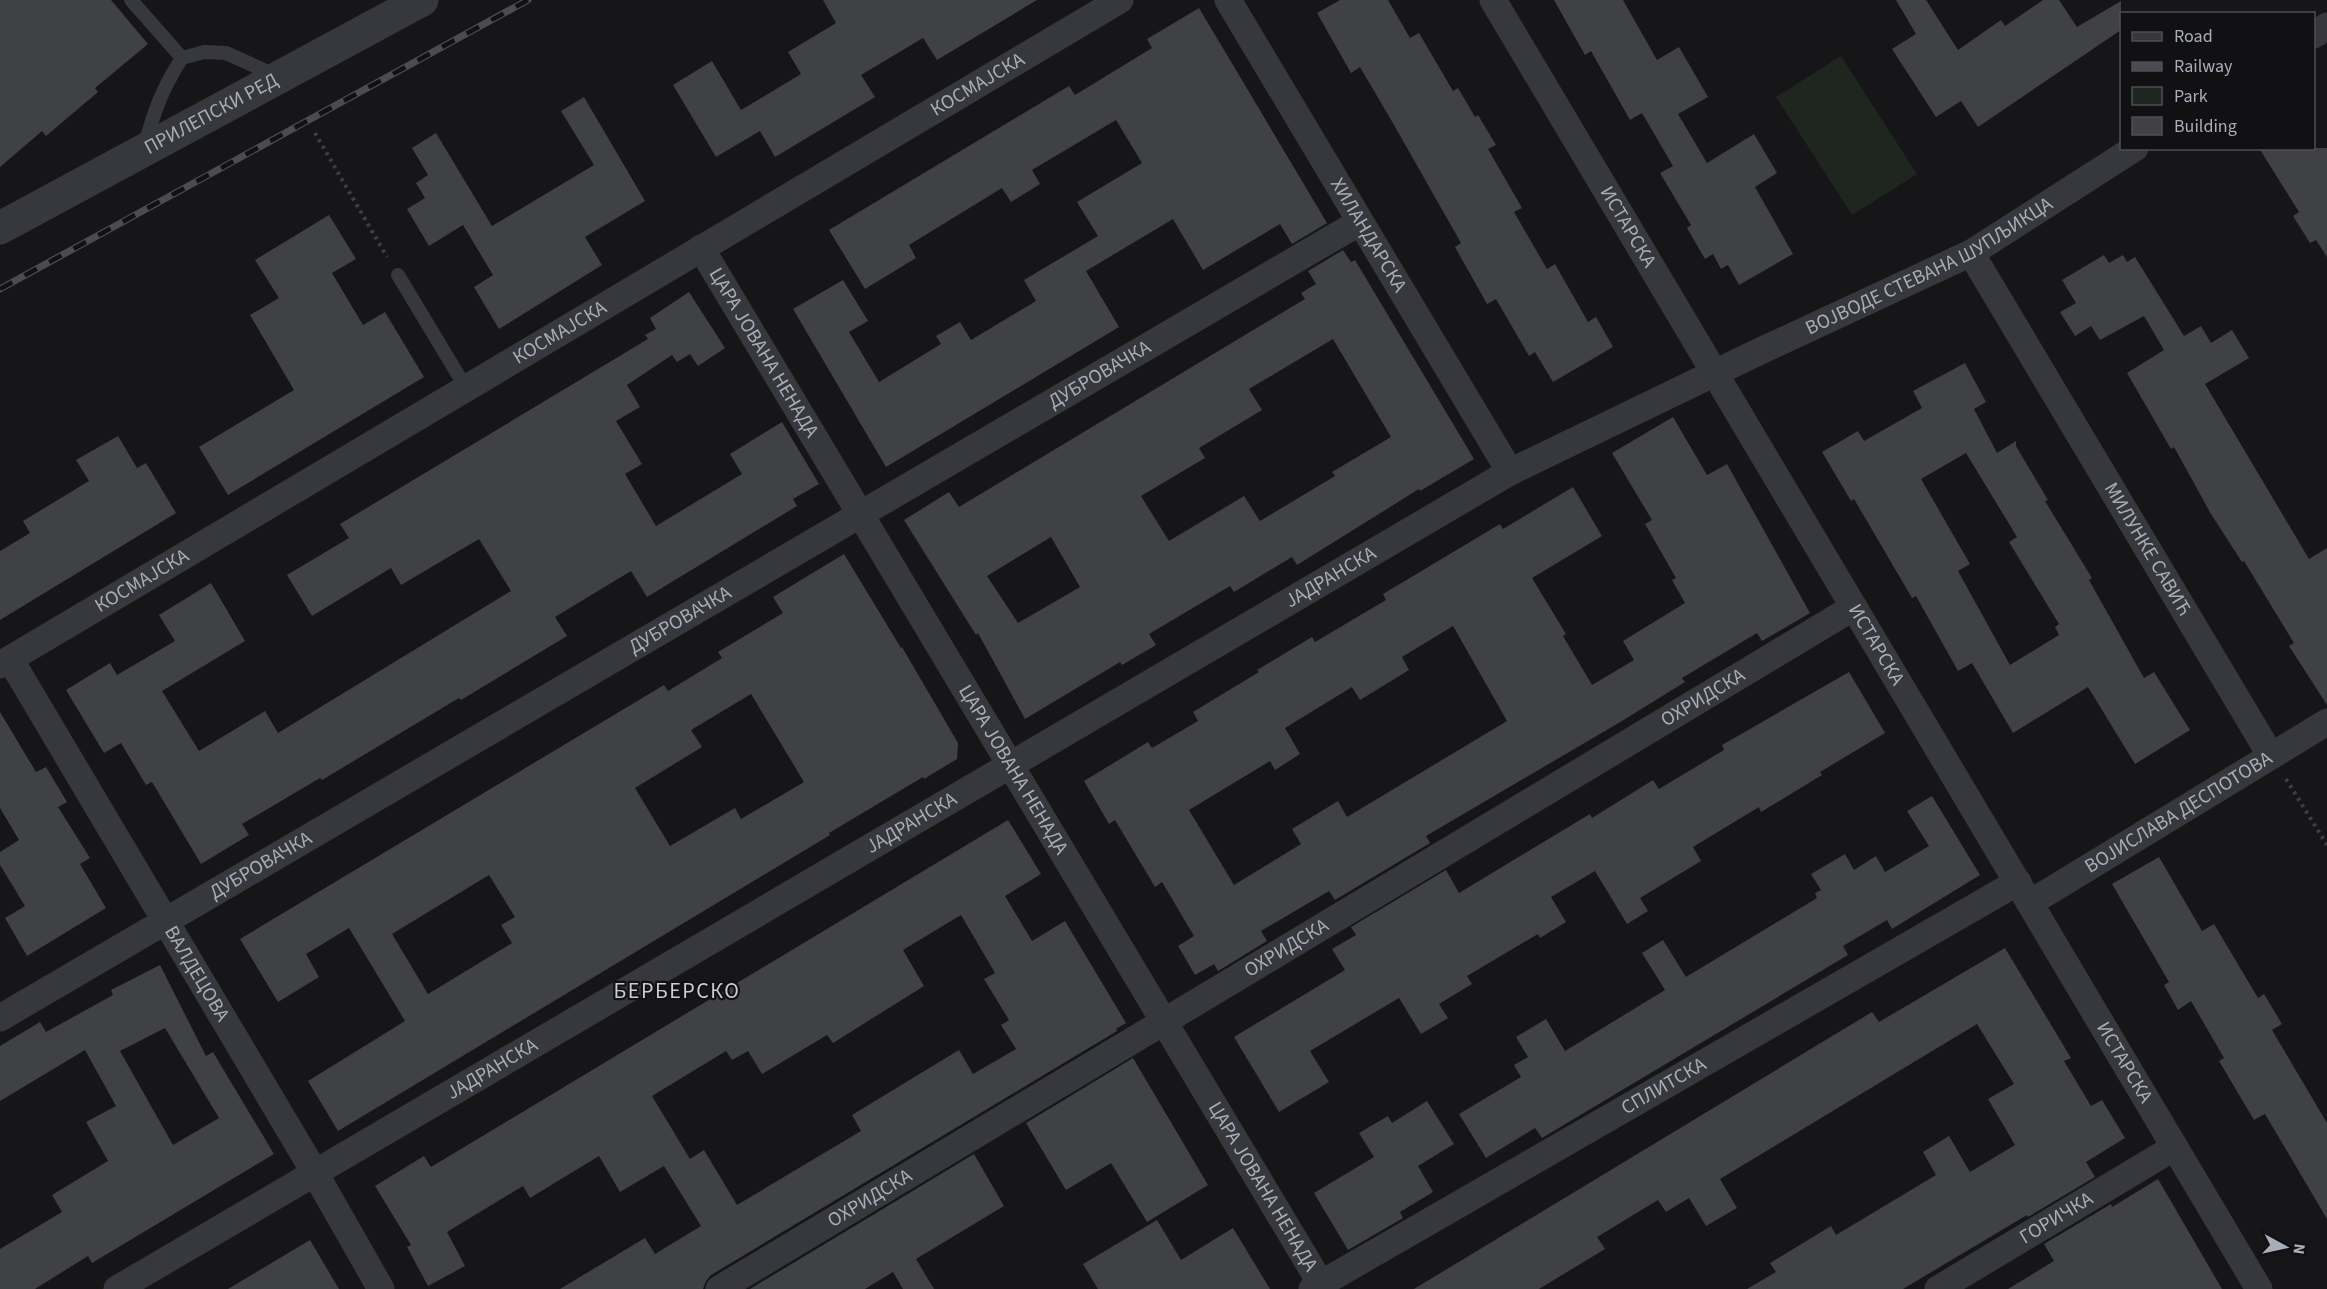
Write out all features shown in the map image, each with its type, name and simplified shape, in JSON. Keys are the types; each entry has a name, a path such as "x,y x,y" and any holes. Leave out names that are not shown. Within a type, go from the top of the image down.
{"street":[{"name":"ПРИЛЕПСКИ РЕД","path":"0,228 422,0"},
{"name":"КОСМАЈСКА","path":"5,662 1120,0"},
{"name":"ХИЛАНДАРСКА","path":"1228,0 1510,472"},
{"name":"ИСТАРСКА","path":"1493,0 2259,1289"},
{"name":"ВОЈВОДЕ СТЕВАНА ШУПЉИКЦА","path":"1715,372 1971,253 2132,150"},
{"name":"ДУБРОВАЧКА","path":"0,1018 1360,222"},
{"name":"ЦАРА ЈОВАНА НЕНАДА","path":"701,248 1011,764 1319,1287"},
{"name":"МИЛУНКЕ САВИЋ","path":"1971,253 2271,756"},
{"name":"ЈАДРАНСКА","path":"117,1289 1510,472 1715,372"},
{"name":"ОХРИДСКА","path":"719,1289 1854,607"},
{"name":"ВАЛДЕЦОВА","path":"5,662 165,921 381,1289"},
{"name":"ВОЈИСЛАВА ДЕСПОТОВА","path":"2024,893 2271,756 2327,722"},
{"name":"СПЛИТСКА","path":"1319,1287 2024,893"},
{"name":"ГОРИЧКА","path":"1938,1289 2175,1147"}],"lane":[{"path":"131,0 182,58"},
{"path":"144,150 151,120 165,83 182,58 204,52 225,53 278,77"},
{"path":"398,275 466,388"}],"path":[{"path":"315,133 398,275"},
{"path":"2271,756 2327,845"}],"green space":[{"path":"1841,56 1917,174 1852,215 1776,97"}],"building":[{"path":"0,0 111,0 148,44 95,88 98,92 46,136 42,131 0,167"},
{"path":"823,0 1037,0 937,60 923,38 861,75 875,97 775,157 760,131 716,157 673,85 712,61 741,110 801,74 788,52 836,23"},
{"path":"1340,0 1388,0 1410,38 1419,33 1453,91 1458,88 1475,117 1478,115 1496,145 1488,149 1522,208 1514,212 1547,269 1555,264 1588,322 1596,317 1613,347 1553,382 1535,352 1529,356 1496,299 1487,304 1455,247 1461,243 1394,125 1360,67 1351,73 1317,13"},
{"path":"1554,0 1623,0 1657,60 1679,47 1708,97 1678,114 1707,163 1754,134 1777,173 1755,187 1793,254 1739,285 1728,265 1721,269 1713,254 1705,259 1687,228 1691,225 1660,173 1673,166 1642,113 1630,120 1591,51 1585,55"},
{"path":"1896,0 1926,0 1958,50 2001,20 2005,26 2043,0 2059,0 2077,27 2121,1 2120,31 1978,127 1961,101 1936,117 1892,49 1916,34"},
{"path":"1199,8 1327,223 1292,244 1280,224 1203,270 1173,219 1086,271 1119,327 886,467 793,309 843,280 868,321 849,332 879,382 941,344 936,336 960,322 971,340 1036,301 1024,280 1098,236 1077,202 1142,163 1116,120 1032,170 1040,184 1011,202 1002,188 909,245 916,258 865,289 829,230 1069,86 1075,95 1152,48 1147,39"},
{"path":"584,97 645,201 585,237 602,265 499,329 474,287 493,275 463,225 429,246 407,209 425,198 416,183 428,175 412,148 436,133 492,226 594,165 561,111"},
{"path":"2327,148 2327,257 2316,240 2310,243 2293,216 2299,212 2260,150"},
{"path":"329,215 356,259 332,273 363,325 385,312 424,377 228,495 199,447 294,390 250,315 279,298 255,260"},
{"path":"1343,250 1351,262 1355,260 1474,459 1420,491 1419,489 1297,565 1292,557 1234,592 1230,586 1149,634 1156,645 1122,665 1120,662 1025,719 978,633 976,635 904,520 949,492 959,507 1305,299 1301,293 1316,284 1308,271","holes":["1333,339 1391,437 1332,472 1335,476 1260,521 1244,496 1169,541 1141,496 1205,458 1199,448 1262,410 1249,389","1051,537 1080,587 1018,623 987,576"]},
{"path":"2104,255 2109,263 2123,255 2127,262 2135,257 2184,336 2201,326 2211,343 2232,330 2249,358 2205,384 2309,559 2327,548 2327,705 2289,646 2294,643 2244,561 2242,562 2211,514 2174,447 2171,449 2127,373 2164,350 2144,316 2100,340 2091,326 2075,336 2060,312 2076,303 2062,280"},
{"path":"689,292 725,348 698,366 690,354 677,362 672,355 627,385 640,407 616,421 642,464 625,474 656,526 742,474 730,454 782,422 819,484 793,499 797,506 647,597 631,571 555,617 567,636 461,700 459,698 322,780 320,778 242,824 249,835 201,864 152,782 146,785 121,743 104,753 66,690 110,663 117,675 175,641 159,615 211,583 245,641 162,691 199,751 265,711 278,733 511,591 479,539 401,585 391,568 312,616 287,575 349,538 340,524 648,339 645,335 656,329 650,318"},
{"path":"1965,363 1986,402 1974,409 1997,453 2016,441 2016,446 2048,500 2045,501 2092,578 2089,580 2144,678 2154,672 2190,730 2135,764 2088,687 2013,733 1972,663 1958,671 1916,596 1912,598 1854,499 1851,501 1822,452 1858,431 1864,441 1922,408 1913,391","holes":["1966,453 2017,537 2009,542 2059,624 2055,627 2059,635 2010,665 1958,571 1970,564 1921,479"]},
{"path":"1673,417 1707,475 1727,464 1810,613 1762,641 1757,633 1682,678 1685,682 1622,721 1426,836 1430,843 1335,900 1329,891 1261,931 1267,941 1218,971 1214,964 1195,975 1178,946 1194,936 1162,882 1155,887 1115,820 1109,824 1084,781 1148,742 1152,748 1198,721 1193,712 1259,672 1257,670 1312,637 1315,642 1386,600 1383,594 1500,524 1503,529 1573,487 1602,536 1532,578 1566,634 1563,636 1592,685 1634,660 1623,641 1685,603 1672,580 1676,578 1645,524 1652,520 1612,453","holes":["1453,626 1507,721 1347,817 1338,801 1292,829 1301,844 1234,885 1189,810 1270,761 1275,770 1300,754 1285,728 1352,687 1360,700 1409,670 1402,657"]},
{"path":"118,436 137,468 146,463 176,513 0,620 0,551 30,533 23,521 89,481 76,460"},
{"path":"844,554 958,743 957,759 829,833 830,835 338,1131 308,1081 405,1021 349,928 306,954 319,977 278,1002 240,939 664,685 668,691 722,658 718,652 783,613 773,597","holes":["751,694 804,782 741,819 735,808 670,846 635,788 702,747 691,730","489,875 515,917 501,925 512,943 428,994 392,934"]},
{"path":"1849,672 1885,733 1820,772 1822,775 1761,812 1759,807 1693,847 1701,861 1640,898 1648,911 1627,924 1595,871 1551,897 1566,922 1540,938 1538,934 1467,976 1472,984 1439,1004 1448,1018 1421,1034 1399,998 1310,1051 1329,1082 1279,1112 1234,1037 1345,970 1332,949 1356,935 1351,927 1446,870 1459,893 1590,814 1592,818 1653,780 1659,789 1724,750 1722,745"},
{"path":"0,712 36,772 46,767 67,802 58,807 90,858 80,864 106,908 27,956 5,918 25,906 0,865 0,852 19,840 0,808"},
{"path":"1932,796 1980,875 1892,929 1887,920 1843,946 1848,955 1542,1138 1535,1128 1486,1158 1459,1114 1521,1077 1514,1065 1528,1057 1516,1037 1546,1019 1565,1051 1665,990 1642,953 1663,940 1686,977 1817,898 1815,893 1821,890 1811,874 1845,854 1854,870 1876,856 1885,872 1929,846 1907,811"},
{"path":"1008,820 1041,874 1005,896 1032,941 1065,921 1126,1023 1116,1029 1117,1031 711,1275 703,1289 560,1289 645,1238 655,1254 701,1226 664,1166 620,1192 599,1156 530,1198 523,1186 447,1232 465,1266 428,1286 407,1247 411,1245 375,1186 424,1156 431,1167","holes":["961,915 995,973 984,979 1009,1020 1001,1025 1016,1049 973,1074 959,1050 852,1115 861,1131 737,1205 704,1150 690,1159 652,1096 726,1051 732,1060 748,1051 762,1074 827,1035 833,1043 924,986 903,950"]},
{"path":"2159,857 2202,931 2214,924 2258,998 2264,994 2282,1024 2272,1030 2327,1123 2327,1219 2265,1114 2254,1120 2219,1061 2224,1058 2191,1001 2178,1010 2164,985 2169,982 2112,884"},
{"path":"2005,948 2071,1058 2064,1061 2091,1106 2102,1100 2125,1138 2086,1162 2095,1177 2028,1217 2027,1215 1903,1289 1747,1289 1776,1272 1770,1263 1831,1226 1836,1235 1936,1175 1923,1152 1949,1136 1970,1172 2015,1145 1988,1099 2014,1084 1977,1024 1720,1179 1737,1208 1706,1226 1689,1198 1666,1212 1658,1200 1597,1237 1605,1249 1539,1289 1414,1289 1872,1012 1879,1022"},
{"path":"160,965 206,1056 213,1052 274,1154 92,1263 88,1256 35,1289 0,1289 0,1249 62,1212 52,1195 108,1161 86,1122 116,1106 85,1050 0,1101 0,1046 40,1022 46,1032 113,995 111,990","holes":["165,1028 219,1118 173,1145 120,1051"]},
{"path":"1133,1058 1208,1185 1147,1222 1111,1163 1066,1190 1026,1123"},
{"path":"1427,1101 1454,1144 1418,1166 1433,1192 1400,1212 1403,1218 1348,1250 1314,1193 1374,1157 1359,1133 1388,1116 1392,1123"},
{"path":"974,1154 1004,1206 916,1259 934,1289 903,1289 893,1272 865,1289 750,1289"},
{"path":"2158,1179 2222,1289 2008,1289 2054,1261 2044,1244"},
{"path":"1157,1220 1181,1260 1233,1228 1270,1289 1098,1289 1083,1264"},
{"path":"310,1240 339,1289 228,1289"}],"railway":[{"path":"0,289 528,0"}],"district":[{"name":"БЕРБЕРСКО","path":"677,991"}]}
